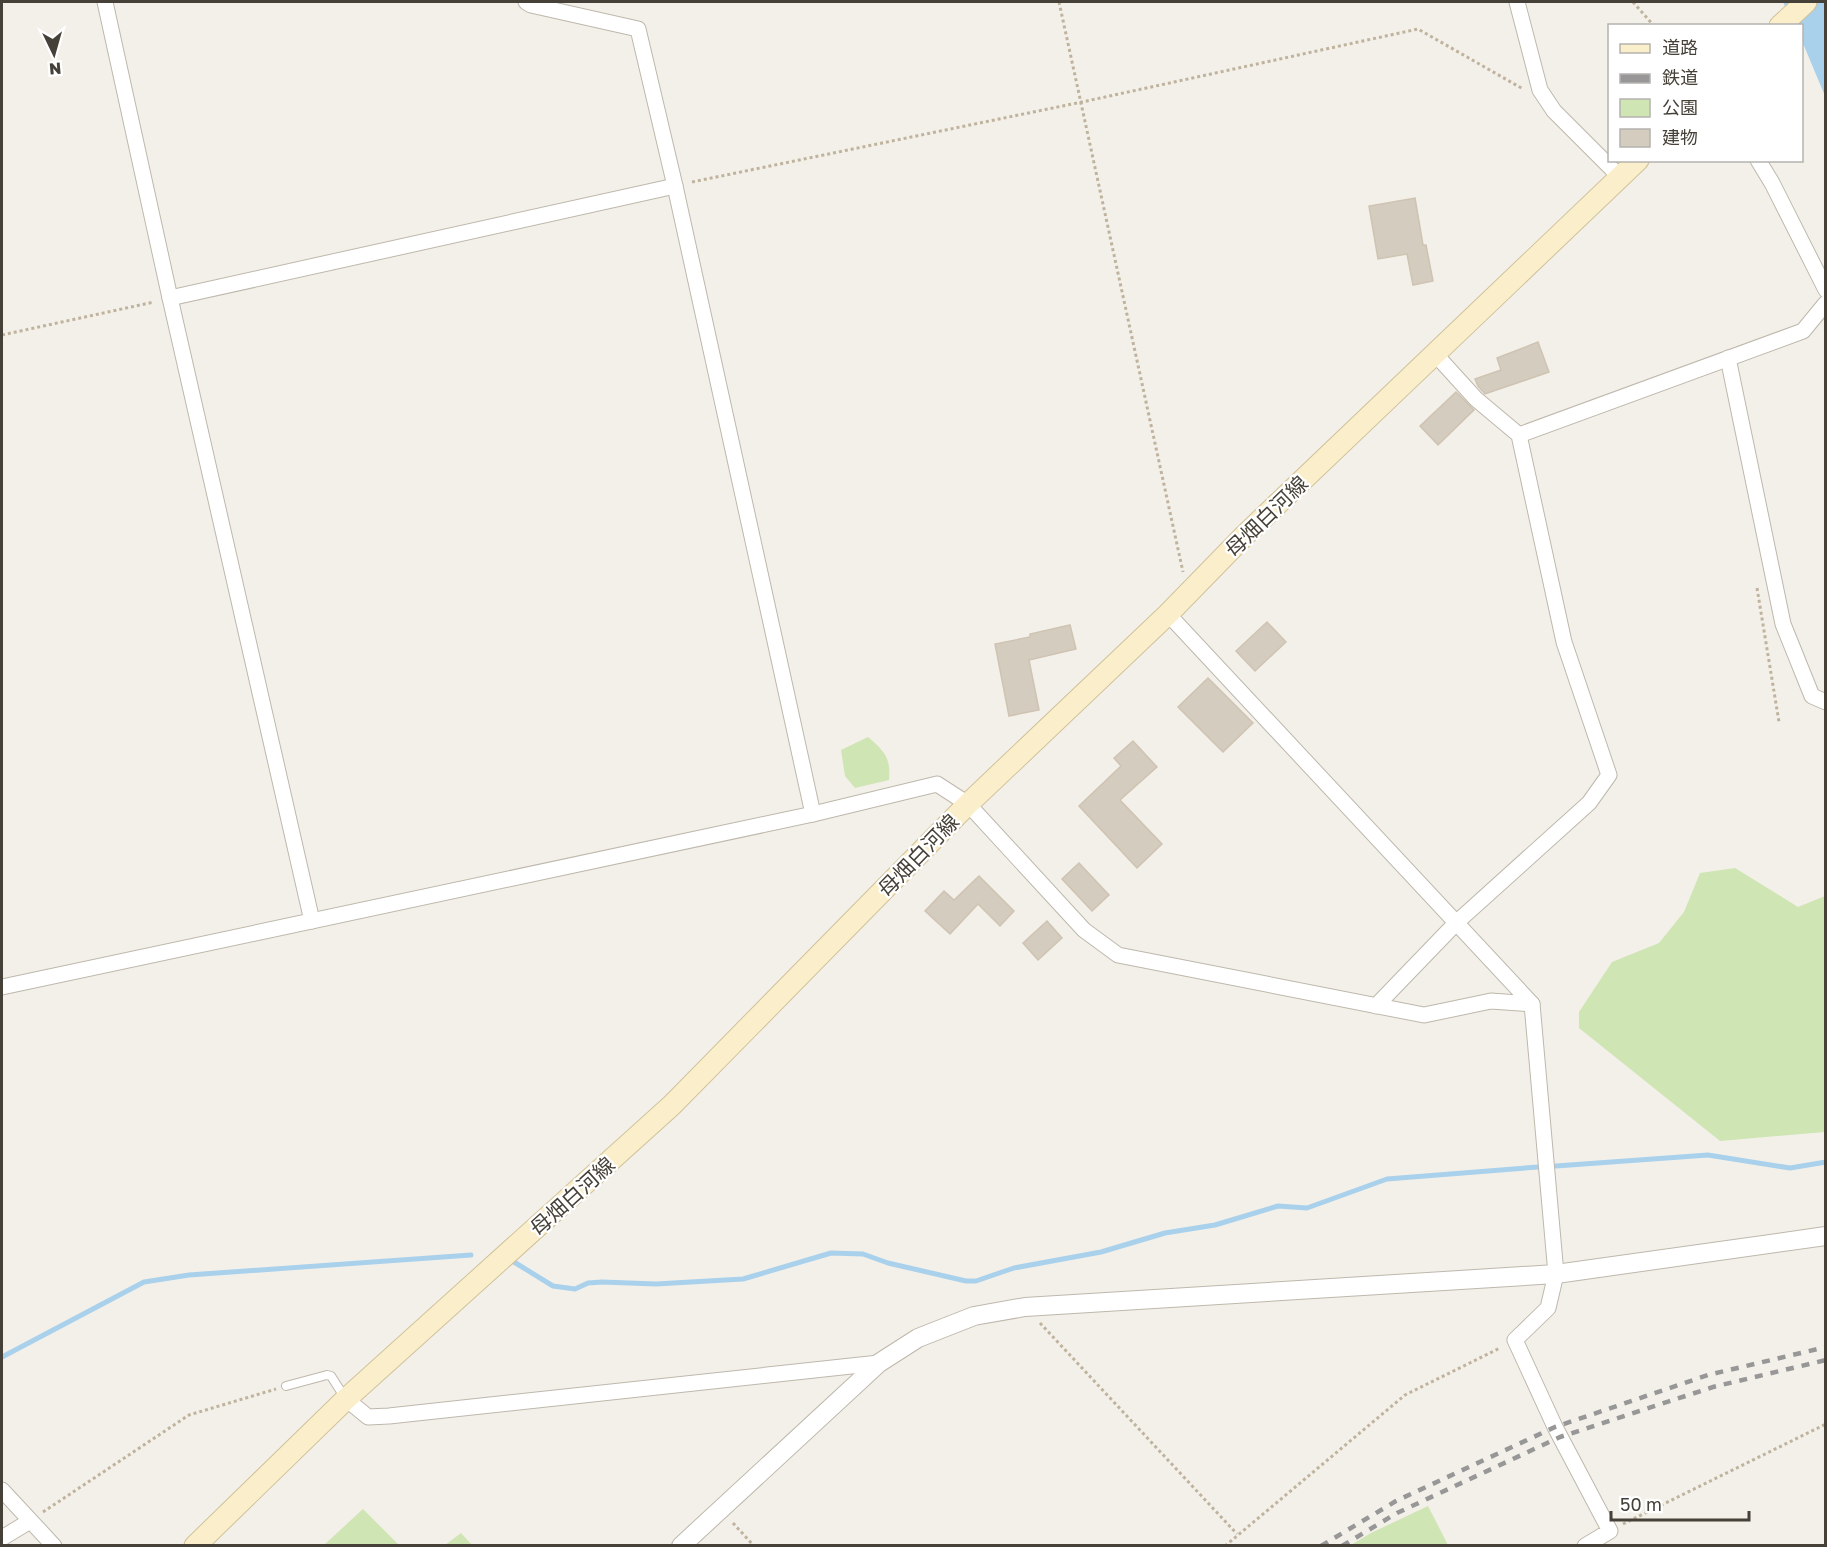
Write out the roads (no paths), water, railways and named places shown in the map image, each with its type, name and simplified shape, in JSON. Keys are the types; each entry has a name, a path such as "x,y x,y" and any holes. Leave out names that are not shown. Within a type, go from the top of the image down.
{"main road":[{"path":"1782,24 1806,2"},
{"name":"母畑白河線","path":"195,1545 346,1399 672,1105 968,804 1168,614 1245,535 1636,162"}],"street":[{"path":"105,2 312,921"},
{"path":"526,2 638,29 675,186 813,814"},
{"path":"1517,2 1540,90 1554,111 1620,177"},
{"path":"1759,162 1773,183 1826,290"},
{"path":"170,298 675,186"},
{"path":"1519,435 1803,331 1826,303"},
{"path":"1376,1006 1457,922 1589,803 1610,775 1564,642 1519,435 1476,399 1436,355"},
{"path":"1728,358 1783,624 1812,696 1826,702"},
{"path":"1168,614 1532,1004 1556,1274 1548,1308 1515,1340 1555,1427 1610,1531 1585,1545"},
{"path":"2,987 813,814 937,784 968,804 1084,930 1118,955 1424,1015 1491,1001 1532,1004"},
{"path":"681,1545 879,1363 918,1338 974,1316 1025,1307 1556,1274 1826,1236"},
{"path":"346,1399 368,1417 389,1416 879,1363"},
{"path":"2,1490 54,1545"},
{"path":"2,1538 30,1521"}],"lane":[{"path":"286,1386 327,1375 331,1376 346,1399"}],"water":[{"path":"1783,2 1825,2 1825,96 1803,43 1803,24 1794,24"}],"waterway":[{"path":"1556,1166 1708,1155 1790,1168 1826,1162"},
{"path":"514,1262 553,1286 575,1289 588,1283 602,1282 656,1284 743,1279 831,1253 863,1254 888,1263 966,1281 976,1281 1014,1268 1101,1252 1165,1233 1215,1225 1278,1206 1307,1208 1387,1179 1538,1167"},
{"path":"2,1357 144,1282 189,1275 471,1255"}],"railway":[{"path":"1321,1546 1396,1501 1555,1427 1708,1375 1826,1347"},
{"path":"1342,1546 1397,1513 1560,1437 1713,1387 1826,1360"}]}
